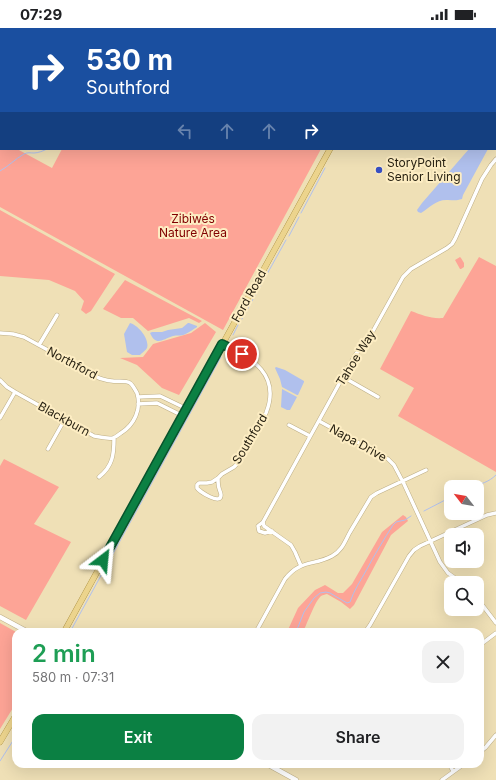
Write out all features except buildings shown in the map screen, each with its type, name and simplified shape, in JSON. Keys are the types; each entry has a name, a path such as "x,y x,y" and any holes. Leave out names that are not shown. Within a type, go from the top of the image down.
{"main road":[{"name":"Ford Road","path":"66,628 329,150"},
{"path":"0,742 12,722"}],"street":[{"name":"Tahoe Way","path":"263,522 355,355 368,340 406,274 411,269 447,248 456,239 482,179 496,159"},
{"path":"39,345 57,314"},
{"name":"Northford","path":"0,333 16,335 26,339 100,378 109,381 130,383 135,388 138,397"},
{"name":"Southford","path":"218,478 218,487 221,495 220,498 214,499 199,491 197,488 199,482 210,483 234,467 240,461 266,413 270,395 268,380 257,364 242,354 222,344"},
{"path":"343,377 378,397"},
{"name":"Blackburn","path":"0,380 15,392 94,436 114,438"},
{"path":"0,418 15,392"},
{"path":"99,477 110,465 114,451 114,438 127,430 137,415 138,397 160,396 187,409"},
{"path":"138,404 157,403 183,416"},
{"path":"48,449 65,419"},
{"name":"Napa Drive","path":"318,421 388,459 394,465 403,481 442,566 452,576"},
{"path":"289,425 310,436"},
{"path":"258,628 285,579 290,573 301,566 333,556 342,547 371,497 426,470"},
{"path":"368,628 409,556 417,548 487,515 496,513"},
{"path":"272,531 265,533 259,530 258,526 263,522 264,526 272,531 291,545 296,552 301,566"},
{"path":"484,607 496,623"},
{"path":"0,617 21,628"},
{"path":"484,642 496,633"},
{"path":"484,749 496,735"},
{"path":"274,768 296,780"},
{"path":"442,780 458,768"}],"green space":[{"name":"Zibiwés Nature Area","path":"0,150 19,150 52,168 61,150 320,150 223,330 0,207"},
{"path":"0,210 115,274 91,311 86,314 81,310 84,301 75,291 49,280 0,276"},
{"path":"460,257 464,263 464,267 461,269 455,260"},
{"path":"479,257 496,266 496,472 398,416 414,388 380,369 411,311 431,317 443,318"},
{"path":"125,280 202,321 199,323 189,318 148,331 133,318 121,318 103,309"},
{"path":"205,323 216,332 179,395 162,388 137,365 120,358 143,357 153,344 191,333"},
{"path":"4,459 59,487 34,524 71,542 26,620 0,606 0,466"},
{"path":"403,515 406,517 408,521 391,535 354,605 350,609 327,594 323,595 316,603 305,628 289,628 298,608 315,590 325,585 338,593 343,593 352,584 382,532"},
{"path":"0,623 12,630 12,710 0,729"}],"water":[{"path":"468,150 487,150 462,199 440,201 421,213 417,210"},
{"path":"130,323 140,329 147,341 147,348 140,355 132,355 127,352 124,334"},
{"path":"188,323 197,327 184,335 173,336 157,341 150,333 182,328"},
{"path":"275,368 285,370 304,381 298,395 282,387"},
{"path":"282,389 297,397 290,410 281,407"}],"waterway":[{"path":"0,171 24,154 37,153 44,150"},
{"path":"301,213 325,168"},
{"path":"289,236 299,217"},
{"path":"242,319 286,240"},
{"path":"233,335 238,325"},
{"path":"72,628 221,357"},
{"path":"484,483 496,475"},
{"path":"424,511 444,501"},
{"path":"297,628 304,612 314,598 320,593 330,593 347,603 350,602 376,552 393,525 396,522 405,520 411,516"},
{"path":"0,761 12,742"}],"place":[{"name":"StoryPoint Senior Living","path":"379,170"}],"route":[{"path":"103,560 222,344 242,354"}]}
